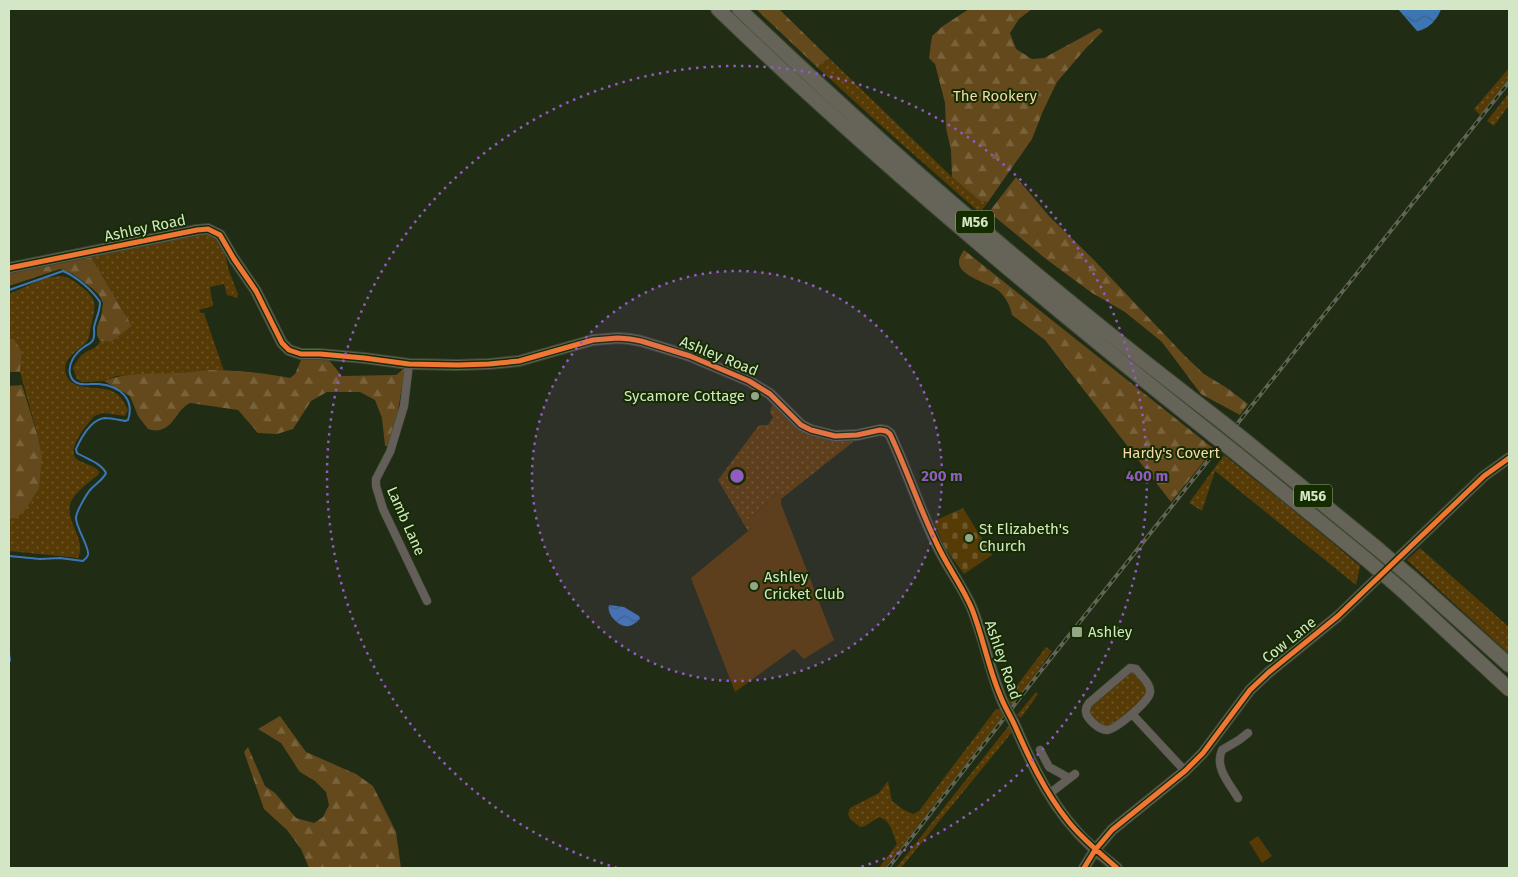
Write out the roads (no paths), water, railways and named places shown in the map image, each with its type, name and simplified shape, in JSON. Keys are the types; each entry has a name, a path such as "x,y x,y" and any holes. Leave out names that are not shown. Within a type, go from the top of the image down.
{"highway":[{"name":"M56","path":"718,9 815,100 945,216 1121,363 1367,560 1509,689"},
{"name":"M56","path":"739,9 886,145 954,204 1033,271 1378,549 1509,665"}],"street":[{"name":"Ashley Road","path":"9,268 208,229 220,235 234,260 256,290 282,343 289,350 301,354 364,358 409,364 461,365 504,363 593,340 618,338 635,340 690,356 748,381 770,394 801,425 811,430 827,435 846,436 880,430 886,431 890,434 904,464 935,541 971,606 980,629 999,694 1014,723 1025,751 1048,794 1069,822 1096,850 1117,868"},
{"name":"Lamb Lane","path":"409,364 404,406 390,452 376,479 376,486 383,510 427,601"},
{"name":"Cow Lane","path":"1084,868 1112,830 1184,771 1203,752 1240,703 1268,673 1338,616 1484,476 1509,458"},
{"path":"1130,668 1133,668 1150,690 1147,699 1132,714 1106,730 1096,726 1086,711 1089,703 1130,668"},
{"path":"1132,714 1184,771"},
{"path":"1238,798 1222,772 1220,759 1222,750 1248,733"},
{"path":"1213,740 1222,750"},
{"path":"1040,750 1049,767 1072,776 1048,794"}],"water":[{"path":"1398,9 1441,9 1438,17 1432,23 1425,29 1417,31"},
{"path":"609,605 624,607 639,616 640,619 630,626 621,625 611,616"}],"waterway":[{"path":"9,290 63,271 79,280 97,297 100,302 94,328 94,337 72,360 71,377 76,383 107,385 119,391 127,400 130,413 128,420 125,421 105,418 95,422 91,425 76,449 77,453 97,464 106,473 88,492 76,515 78,527 87,548 87,558 83,561 9,556"},
{"path":"9,654 9,662"}],"railway":[{"path":"888,868 1036,677 1509,82"}],"place":[{"name":"Sycamore Cottage","path":"755,396"},
{"name":"St Elizabeth's Church","path":"969,538"},
{"name":"Ashley Cricket Club","path":"754,586"},
{"name":"Ashley","path":"1077,632"}],"park label":[{"name":"The Rookery","path":"995,96"},
{"name":"Hardy's Covert","path":"1171,453"}]}
